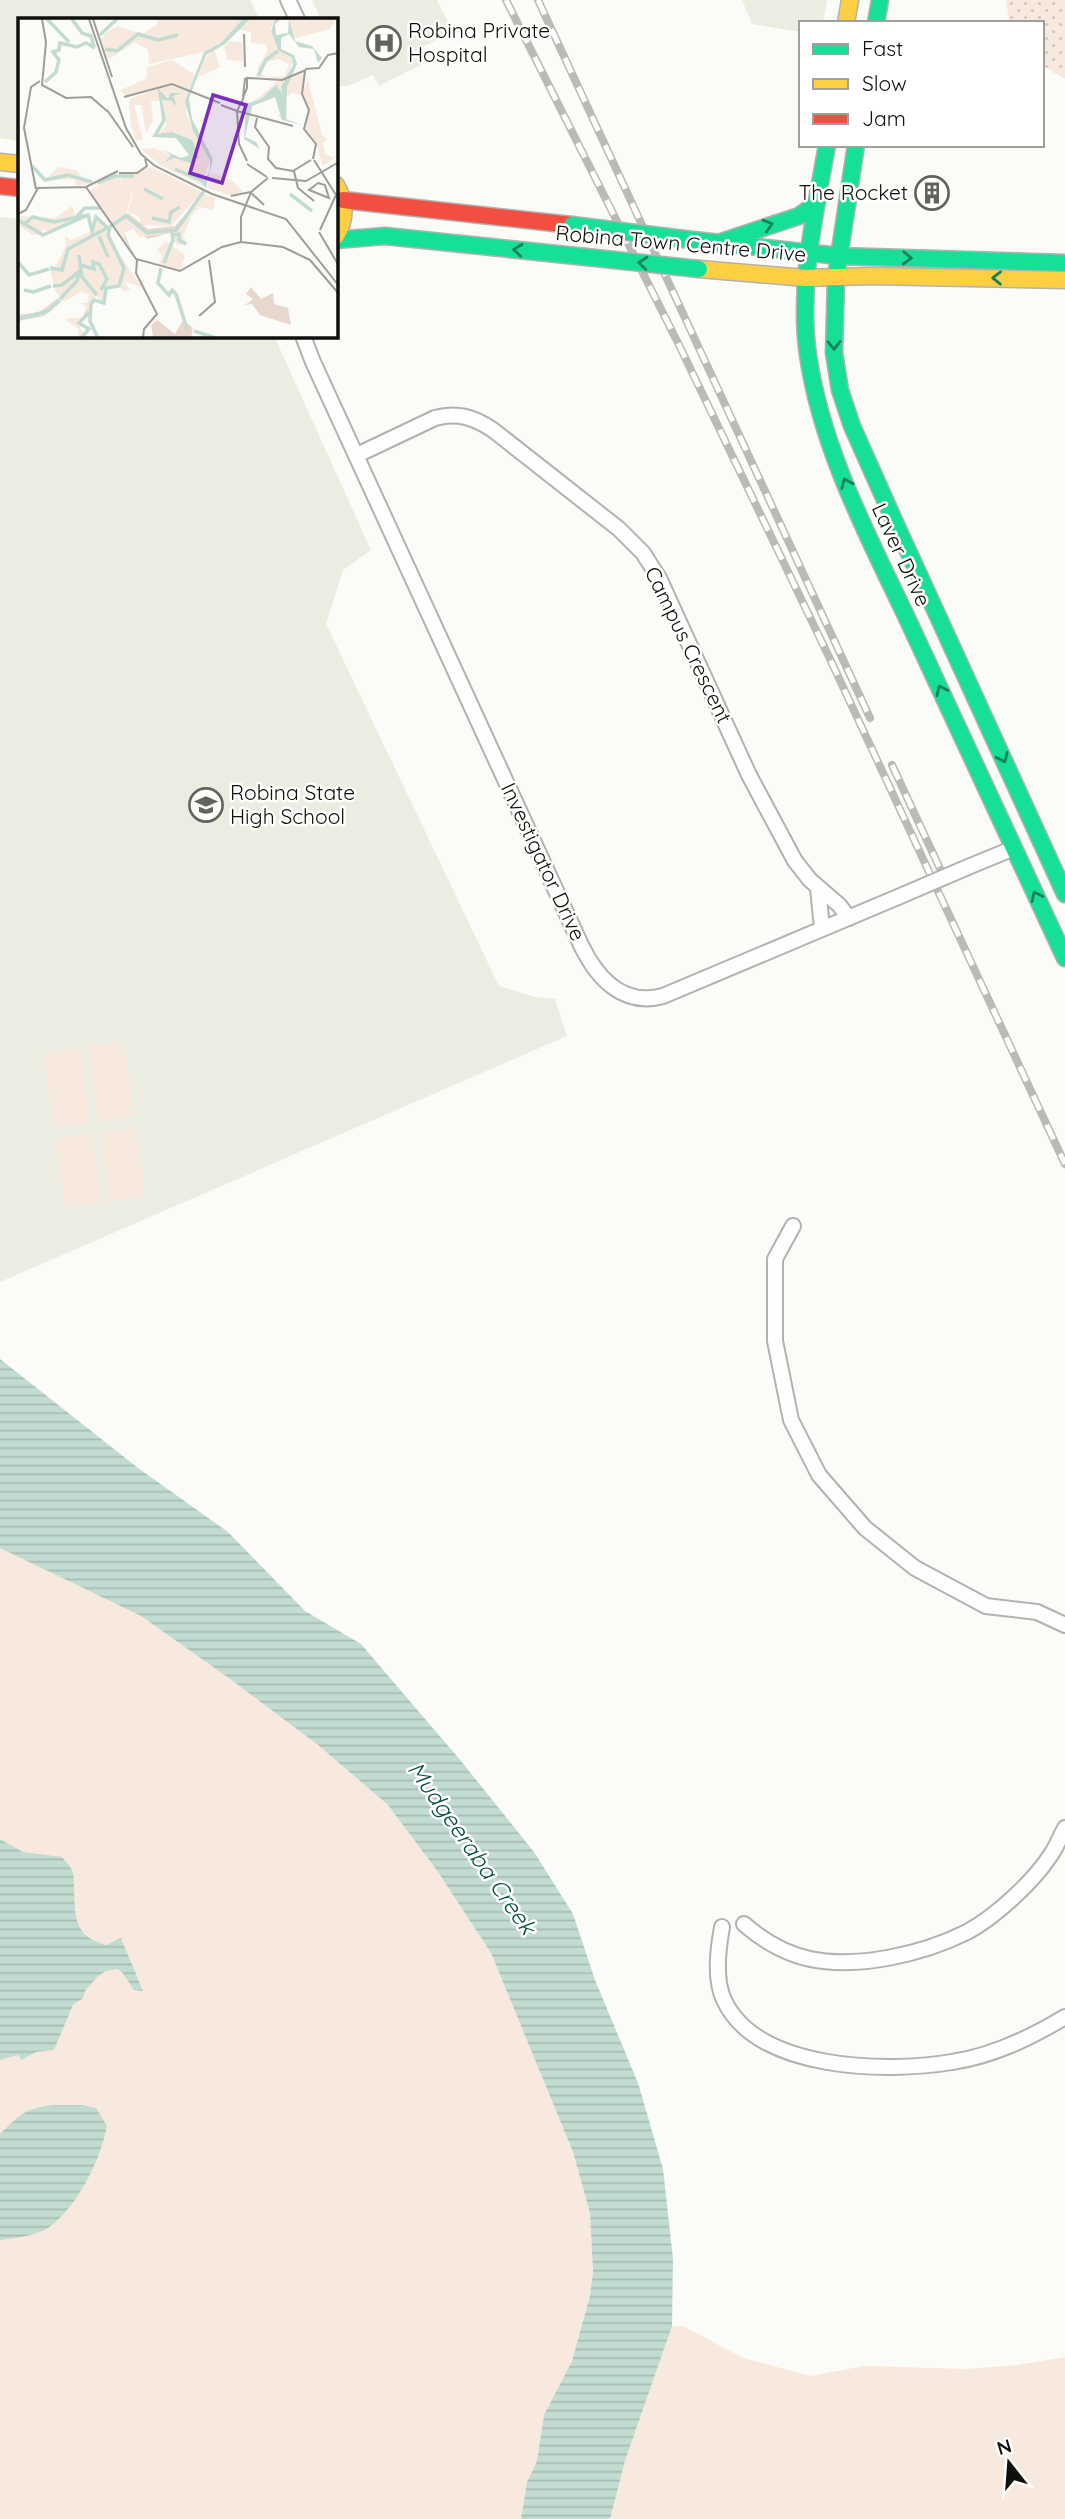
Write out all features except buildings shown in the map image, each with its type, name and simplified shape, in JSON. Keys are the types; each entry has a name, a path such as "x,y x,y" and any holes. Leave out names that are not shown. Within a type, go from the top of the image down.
{"street":[{"path":"288,0 297,18"},
{"path":"846,21 850,0"},
{"path":"876,21 880,0"},
{"name":"Laver Drive","path":"827,147 808,253 806,330 816,396 831,448 861,520 1065,958"},
{"name":"Laver Drive","path":"856,147 836,277 834,353 838,382 846,410 1065,894"},
{"path":"0,162 18,164"},
{"path":"0,186 18,188"},
{"path":"338,189 343,200 344,214 338,234"},
{"name":"Robina Town Centre Drive","path":"343,200 839,256 1065,263"},
{"path":"717,243 799,216 817,203"},
{"name":"Robina Town Centre Drive","path":"338,238 385,236 806,278 1065,280"},
{"name":"Investigator Drive","path":"304,338 575,933 590,962 612,988 632,997 653,999 1014,848"},
{"name":"Campus Crescent","path":"357,455 447,414 471,418 493,430 626,536 643,554 659,578 760,796 795,861 849,918"},
{"path":"818,888 822,928"},
{"path":"793,1226 775,1259 775,1341 791,1419 819,1475 865,1528 915,1568 986,1606 1036,1612 1065,1625"},
{"path":"744,1924 777,1947 810,1959 849,1961 887,1958 927,1948 968,1931 1002,1906 1050,1856 1065,1828"},
{"path":"722,1927 718,1950 723,1999 740,2023 762,2041 804,2057 903,2068 954,2062 1006,2047 1035,2035 1065,2017"}],"shaded area":[{"path":"0,0 250,0 259,18 18,18 18,141 0,138"},
{"name":"Robina Private Hospital","path":"312,0 437,0 449,24 445,35 417,50 425,63 379,86 373,75 348,86 338,86 338,18 321,18"},
{"path":"742,0 827,0 823,21 799,21 799,32 752,24"},
{"path":"1006,0 1065,0 1065,79 1044,66 1044,21 1009,21"},
{"name":"Robina State High School","path":"0,217 18,219 18,338 275,338 371,550 343,570 326,624 499,986 535,997 555,999 567,1036 0,1282"},
{"path":"124,1041 135,1117 98,1122 88,1046"},
{"path":"80,1048 90,1123 54,1128 43,1053"},
{"path":"136,1128 146,1196 109,1202 100,1133"},
{"path":"92,1133 101,1202 65,1207 55,1139"},
{"path":"0,1548 141,1616 318,1745 388,1805 438,1872 491,1953 573,2152 590,2213 593,2271 590,2296 572,2361 544,2415 537,2461 527,2482 521,2519 0,2519"},
{"path":"672,2326 683,2326 743,2358 810,2376 864,2366 965,2369 1018,2365 1065,2357 1065,2519 610,2519 625,2461"}],"water":[{"name":"Mudgeeraba Creek","path":"0,1359 138,1468 228,1532 305,1611 361,1644 534,1852 573,1914 595,1980 638,2083 663,2169 673,2259 672,2326 625,2461 610,2519 521,2519 527,2482 537,2461 544,2415 572,2361 590,2296 593,2271 590,2213 573,2152 491,1953 438,1872 388,1805 318,1745 141,1616 0,1548"},
{"path":"0,1839 23,1852 62,1857 73,1872 78,1924 87,1936 106,1945 121,1938 143,1991 134,1990 117,1969 106,1971 85,1991 83,1998 73,2005 54,2050 36,2052 22,2060 18,2055 0,2060"},
{"path":"52,2105 96,2108 107,2126 99,2153 78,2196 59,2219 37,2233 0,2240 0,2134 23,2114"}],"railway":[{"path":"506,0 679,345 830,659 1065,1164"},
{"path":"538,0 870,718"},
{"path":"892,765 942,873"}],"traffic: fast":[{"path":"876,21 880,0"},
{"path":"827,147 809,250 805,302 808,355 825,427 865,531 1065,958"},
{"path":"856,147 836,277 834,353 840,390 852,426 893,518 1065,894"},
{"path":"721,242 799,216 817,203"},
{"path":"572,225 684,239"},
{"path":"338,240 385,236 586,257"},
{"path":"684,239 839,256 1065,263"},
{"path":"586,257 699,269"}],"traffic: slow":[{"path":"846,21 850,0"},
{"path":"0,162 18,164"},
{"path":"338,189 344,210 338,232"},
{"path":"699,269 806,278 871,276 1065,280"}],"traffic: jam":[{"path":"0,186 18,188"},
{"path":"343,200 572,225"}],"place":[{"name":"Robina Private Hospital","path":"384,43"},
{"name":"The Rocket","path":"932,193"},
{"name":"Robina State High School","path":"206,805"}]}
